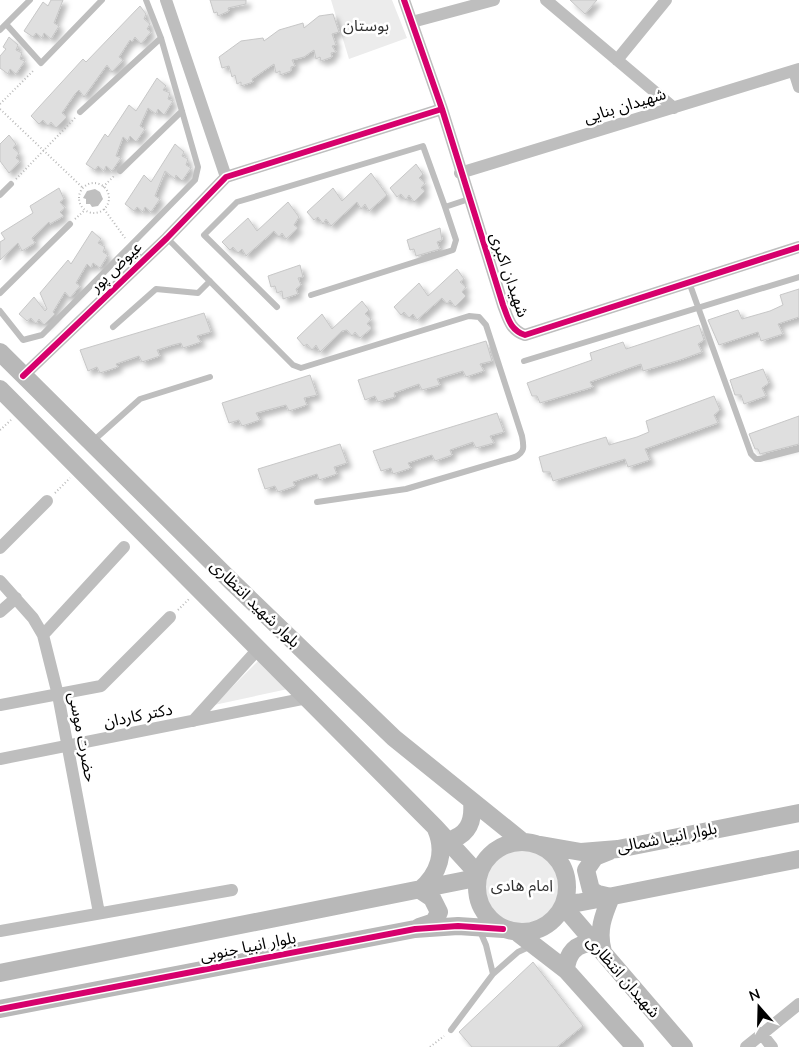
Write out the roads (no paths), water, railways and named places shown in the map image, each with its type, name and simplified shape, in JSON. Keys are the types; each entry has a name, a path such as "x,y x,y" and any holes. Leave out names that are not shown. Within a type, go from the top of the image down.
{"street":[{"path":"166,0 226,177 442,109"},
{"name":"شهیدان اکبری","path":"404,0 442,109 460,173 511,326 516,332 525,335 799,247"},
{"path":"412,22 494,0"},
{"path":"546,0 674,108"},
{"path":"617,60 666,0"},
{"path":"796,70 799,87"},
{"name":"شهیدان بنایی","path":"460,173 796,70"},
{"name":"عیوض پور","path":"23,376 167,238 226,177"},
{"name":"بلوار شهید انتظاری","path":"0,352 232,582 394,738 472,802 529,843"},
{"name":"بلوار شهید انتظاری","path":"0,389 435,826 477,876"},
{"path":"0,548 47,501"},
{"path":"44,635 124,547"},
{"name":"حضرت موسی","path":"0,581 16,598 44,635 58,694 100,913"},
{"path":"213,603 232,582"},
{"path":"0,612 16,598"},
{"path":"0,705 101,686 170,617"},
{"path":"193,721 259,648"},
{"name":"دکتر کاردان","path":"0,759 307,698"},
{"path":"447,840 458,838 467,830 472,819 472,802"},
{"name":"بلوار انبیا شمالی","path":"529,843 581,852 618,849 799,813"},
{"path":"415,929 434,922 439,912 432,898 420,890 428,883 440,862 442,847 435,826"},
{"path":"511,931 538,930 554,919 564,903 567,888 565,874 559,860 548,850 529,843 509,844 496,850 486,859 477,876 477,898 482,911 491,921 534,944 566,970 635,1047"},
{"path":"611,897 590,890 586,870 595,857 618,849"},
{"path":"564,903 578,903 611,897 799,858"},
{"name":"بلوار انبیا جنوبی","path":"0,973 420,890 477,876"},
{"path":"0,931 232,890"},
{"path":"566,970 569,956 573,950 586,943 598,947 601,923 611,897"},
{"name":"شهیدان انتظاری","path":"564,903 598,947 684,1047"},
{"name":"بلوار انبیا جنوبی","path":"0,1009 415,929 478,926 511,931"},
{"path":"746,1047 799,1004"},
{"path":"761,1034 772,1047"}],"lane":[{"path":"0,30 30,0"},
{"path":"6,24 41,63 102,0"},
{"path":"0,311 23,340 42,335 195,180 198,167 161,38 146,0"},
{"path":"80,112 161,38"},
{"path":"120,171 182,110"},
{"path":"277,307 204,235 238,202 422,146 456,240 453,250 311,295"},
{"path":"0,195 11,184"},
{"path":"445,207 469,199"},
{"path":"0,293 70,224"},
{"path":"167,238 293,365 301,368 468,316 479,317 486,325 522,436 524,446 522,452 515,457 406,489 317,502"},
{"path":"130,246 143,261"},
{"path":"524,361 799,276"},
{"path":"113,327 156,289 198,293 210,281"},
{"path":"689,282 751,454 756,459 760,459 799,449"},
{"path":"91,442 140,399 210,378"},
{"path":"478,926 486,944 493,974"},
{"path":"451,1030 493,974 518,952 534,944"}],"park label":[{"name":"بوستان","path":"366,26"},
{"name":"امام هادی","path":"522,886"}]}
